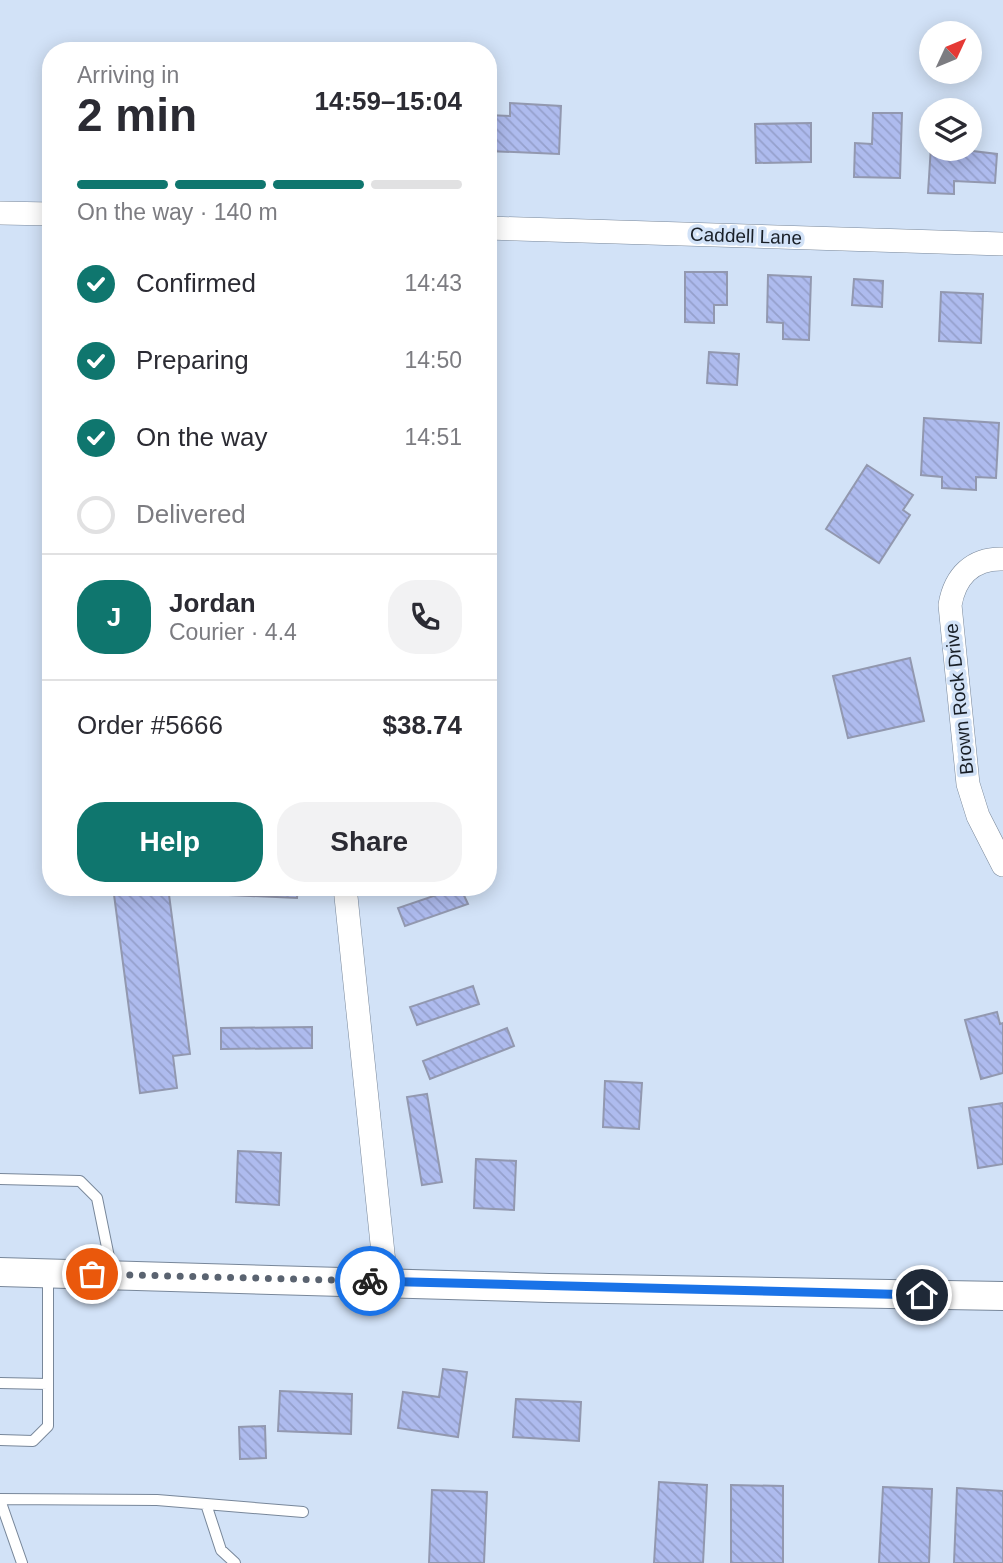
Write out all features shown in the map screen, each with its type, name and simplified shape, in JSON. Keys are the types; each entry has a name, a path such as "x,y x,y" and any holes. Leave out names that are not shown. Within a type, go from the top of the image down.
{"street":[{"path":"0,213 42,214"},
{"name":"Caddell Lane","path":"497,228 1003,244"},
{"name":"Brown Rock Drive","path":"1003,559 984,559 964,573 956,583 950,605 968,784 978,816 1003,865"},
{"path":"346,896 386,1282"},
{"path":"0,1272 1003,1296"}],"lane":[{"path":"0,1179 80,1181 97,1198 113,1275"},
{"path":"0,1440 33,1441 48,1426 48,1273"},
{"path":"0,1383 48,1384"},
{"path":"22,1563 0,1500 144,1499 303,1512"},
{"path":"206,1504 221,1550 235,1563"},
{"path":"216,1563 221,1550"}],"building":[{"path":"510,103 561,106 559,154 497,151 497,115 510,116"},
{"path":"873,113 902,113 900,178 854,177 855,143 872,144"},
{"path":"811,123 811,162 756,163 755,124"},
{"path":"982,152 997,154 995,183 954,181 954,194 928,193 930,161 982,161"},
{"path":"685,272 727,272 727,305 714,305 714,323 685,322"},
{"path":"768,275 811,277 809,340 783,339 783,323 767,322"},
{"path":"854,279 883,281 882,307 852,305"},
{"path":"941,292 983,294 981,343 939,341"},
{"path":"709,352 739,354 737,385 707,383"},
{"path":"924,418 999,423 996,478 976,477 976,490 942,488 942,477 921,475"},
{"path":"867,465 913,495 903,510 910,515 879,563 826,529"},
{"path":"910,658 924,721 848,738 833,676"},
{"path":"114,896 169,896 190,1054 173,1056 177,1088 140,1093"},
{"path":"252,896 297,896 297,898"},
{"path":"433,896 464,896 468,904 405,926 398,908"},
{"path":"473,986 479,1004 417,1025 410,1007"},
{"path":"997,1012 1000,1024 1003,1023 1003,1073 981,1079 965,1020"},
{"path":"312,1027 312,1048 221,1049 221,1028"},
{"path":"507,1028 514,1046 430,1079 423,1061"},
{"path":"605,1081 642,1083 639,1129 603,1127"},
{"path":"427,1094 442,1182 422,1185 407,1097"},
{"path":"1003,1103 1003,1164 978,1168 969,1108"},
{"path":"238,1151 281,1153 279,1205 236,1202"},
{"path":"476,1159 516,1161 514,1210 474,1208"},
{"path":"443,1369 467,1372 458,1437 398,1428 403,1392 439,1397"},
{"path":"280,1391 352,1394 351,1434 278,1431"},
{"path":"516,1399 581,1402 579,1441 513,1437"},
{"path":"265,1426 266,1458 240,1459 239,1427"},
{"path":"659,1482 707,1485 703,1563 654,1563"},
{"path":"731,1485 783,1486 783,1563 731,1563"},
{"path":"883,1487 932,1489 929,1563 879,1563"},
{"path":"957,1488 1003,1491 1003,1563 954,1563"},
{"path":"432,1490 487,1492 484,1563 429,1563"}],"way so far":[{"path":"92,1274 370,1281"}],"route":[{"path":"370,1281 550,1288 922,1295"}]}
